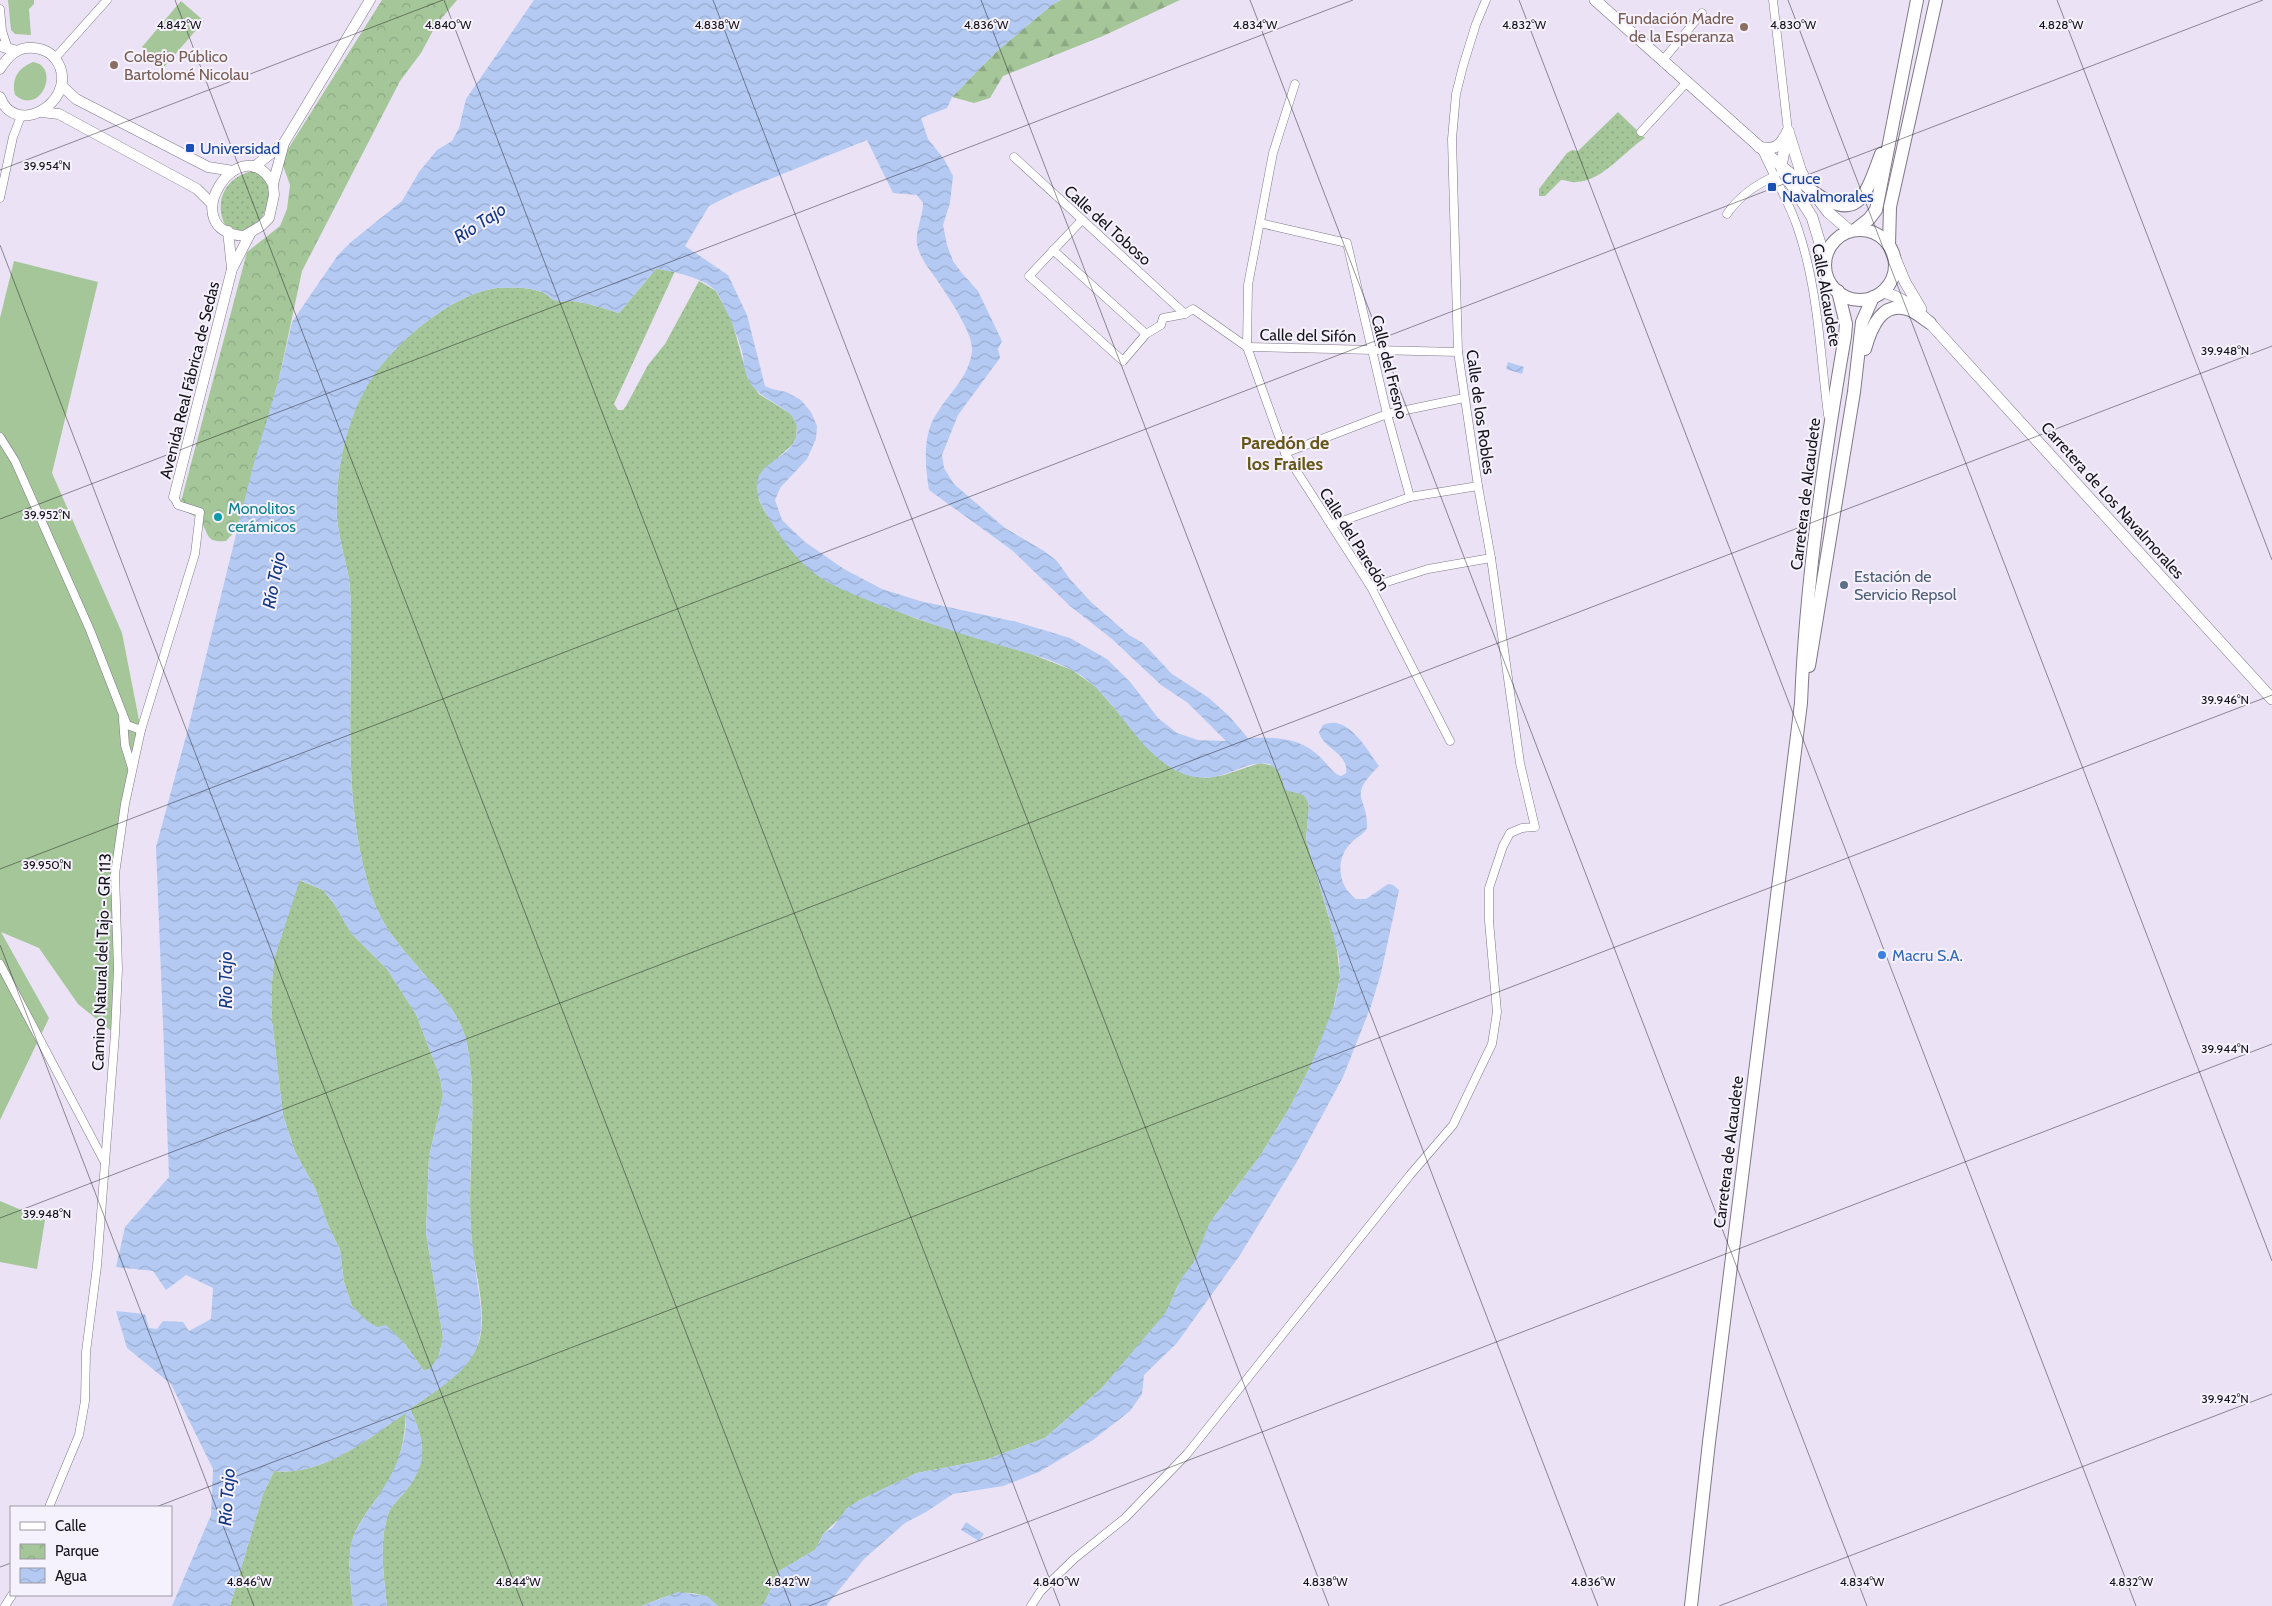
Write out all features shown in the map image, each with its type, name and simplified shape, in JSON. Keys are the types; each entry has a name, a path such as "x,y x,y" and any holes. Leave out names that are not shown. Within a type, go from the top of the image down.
{"main road":[{"name":"Calle Alcaudete","path":"1595,0 1761,148 1812,217 1826,260"},
{"path":"1826,260 1828,252 1836,239 1853,231 1869,219 1876,210 1916,0"},
{"path":"1895,258 1889,244 1890,207 1936,0"},
{"path":"1788,131 1800,169 1812,192 1827,202 1842,206 1856,203 1864,197 1895,116"},
{"path":"1761,148 1776,148 1782,143 1788,131"},
{"path":"1778,171 1788,131"},
{"name":"Calle Alcaudete","path":"1778,171 1812,192 1828,212 1853,231"},
{"path":"1853,231 1874,233 1889,244"},
{"name":"Carretera de Alcaudete","path":"1801,703 1811,656 1837,483 1854,392 1862,322 1877,295 1892,280 1895,258"},
{"name":"Carretera de Los Navalmorales","path":"1895,258 1905,282 1930,323"},
{"name":"Carretera de Alcaudete","path":"1690,1606 1801,703 1808,593 1830,425 1845,336 1846,324 1838,292 1828,277 1826,260"},
{"path":"1838,292 1854,299 1877,295"},
{"name":"Carretera de Los Navalmorales","path":"1877,295 1896,296 1910,304 1930,323 2272,699"},
{"path":"1854,392 1868,336 1875,322 1883,313 1894,309 1909,310 1930,323"}],"street":[{"path":"56,57 107,0"},
{"name":"Avenida Real Fábrica de Sedas","path":"174,497 232,270 250,234 269,218 274,195 273,184 284,143 370,0"},
{"name":"Calle de los Robles","path":"1031,1606 1040,1592 1074,1558 1125,1518 1187,1454 1453,1124 1492,1044 1497,1012 1489,921 1490,888 1503,846 1510,833 1522,828 1535,827 1520,763 1492,558 1478,486 1458,352 1452,139 1456,94 1476,24 1486,0"},
{"path":"1773,0 1788,131"},
{"path":"0,8 2,31 8,49 8,57 0,69"},
{"path":"1663,60 1702,13"},
{"path":"1,102 9,111 21,116 33,115 42,112 55,101 62,86 62,72 56,57 43,49 8,49"},
{"path":"1641,132 1687,82"},
{"name":"Calle del Paredón","path":"1295,84 1273,153 1248,286 1247,347 1285,453 1371,587 1450,741"},
{"name":"Avenida Real Fábrica de Sedas","path":"62,86 76,99 208,167 233,171 242,167 254,167 284,143"},
{"path":"42,112 59,114 180,179 197,189 212,204 217,186 233,171"},
{"path":"0,198 14,137 21,116"},
{"name":"Calle del Toboso","path":"1014,157 1184,314"},
{"path":"254,167 268,174 273,184"},
{"path":"1726,214 1733,204 1745,193 1778,171"},
{"name":"Calle Alcaudete","path":"1778,171 1806,254 1811,278 1830,425"},
{"name":"Avenida Real Fábrica de Sedas","path":"212,204 219,224 228,232 232,270"},
{"path":"1082,220 1029,276 1123,361 1146,334 1161,326 1163,318 1184,314 1193,309 1247,347"},
{"name":"Calle del Fresno","path":"1260,223 1347,243 1387,414 1410,497"},
{"path":"228,232 237,235 250,234"},
{"path":"1053,250 1146,334"},
{"name":"Calle del Sifón","path":"1247,347 1458,352"},
{"path":"1285,453 1387,414 1464,398"},
{"path":"0,438 19,469 90,630 127,725 141,730"},
{"path":"1331,525 1410,497 1478,486"},
{"name":"Camino Natural del Tajo - GR 113","path":"49,1506 79,1435 85,1401 86,1352 97,1266 115,1034 117,988 115,874 132,768 141,730 195,554 200,512 178,505 174,497"},
{"path":"1371,587 1428,569 1492,558"},
{"path":"122,712 125,745 132,768"},
{"path":"0,964 104,1162"}],"green space":[{"path":"8,0 34,0 34,4 29,9 31,35 15,34 11,30"},
{"path":"382,0 457,0 436,25 421,53 400,81 302,271 279,379 237,529 226,541 214,540 208,536 198,519 179,509 247,252 280,226 287,209 290,185 282,163 283,157"},
{"path":"1061,0 1180,0 1103,36 1003,76 990,98 974,103 952,97 997,51 1053,4"},
{"path":"181,1 204,21 164,67 142,47"},
{"path":"33,62 41,65 46,72 46,80 40,95 33,100 24,100 15,95 15,79 23,67"},
{"path":"1618,112 1645,138 1595,177 1574,182 1561,180 1545,196 1539,196 1539,189 1567,153 1572,150 1578,151"},
{"path":"253,171 259,171 271,191 265,211 258,224 247,231 237,231 225,225 221,207 222,198 225,190 236,178"},
{"path":"14,261 98,282 52,473 122,633 141,730 115,874 115,1034 78,1004 39,948 1,932 49,1018 0,1120 0,318"},
{"path":"656,269 675,271 614,404 618,410 623,410 626,406 648,365 665,344 699,281 716,291 732,321 748,379 759,394 791,414 797,425 796,438 792,445 764,470 757,483 759,500 765,512 784,540 805,565 829,582 917,619 1031,654 1072,670 1096,687 1147,746 1175,770 1206,778 1224,775 1260,763 1274,766 1294,791 1304,795 1308,800 1306,839 1336,942 1340,977 1332,1014 1312,1063 1289,1109 1260,1156 1214,1217 1194,1262 1177,1287 1167,1312 1102,1388 1045,1438 985,1460 917,1473 858,1501 824,1533 815,1550 779,1571 764,1604 759,1606 718,1606 709,1599 699,1595 681,1593 642,1606 387,1606 383,1540 387,1518 391,1508 412,1482 421,1462 422,1452 419,1432 410,1409 447,1382 470,1358 480,1339 482,1314 471,1227 472,1096 467,1044 461,1025 450,1007 394,937 382,919 373,899 363,865 357,831 351,762 350,592 338,528 337,509 339,470 342,455 354,412 367,385 391,354 407,338 442,311 480,292 498,288 516,288 541,292 556,301 584,303 619,313"},
{"path":"299,880 323,890 335,905 351,933 387,969 416,1014 440,1077 443,1096 429,1157 426,1233 443,1337 439,1356 431,1368 424,1371 405,1344 365,1320 352,1306 344,1282 340,1250 328,1225 315,1188 295,1152 283,1115 272,1021 272,982 274,959"},
{"path":"0,1201 45,1220 37,1269 0,1262"},
{"path":"406,1412 405,1430 396,1465 388,1482 359,1525 352,1541 350,1581 353,1606 230,1606 263,1494 274,1471 310,1468 327,1462 361,1444"}],"water":[{"name":"Río Tajo","path":"534,0 1061,0 1053,4 997,51 952,97 947,108 921,118 928,139 944,159 953,176 950,203 943,225 947,245 953,261 978,291 1002,341 998,349 1000,358 958,415 942,455 944,468 954,484 1005,528 1057,561 1091,602 1129,635 1143,643 1172,674 1209,698 1229,716 1248,738 1277,738 1296,742 1313,751 1333,771 1341,776 1346,773 1344,761 1325,743 1319,732 1323,725 1341,724 1349,728 1356,735 1379,766 1363,785 1361,791 1367,828 1347,848 1343,855 1340,871 1345,887 1356,899 1366,899 1388,884 1393,885 1399,890 1381,973 1371,1006 1343,1077 1298,1160 1240,1255 1177,1343 1144,1375 1142,1394 1130,1411 1093,1440 1039,1472 1003,1486 953,1494 905,1523 864,1559 826,1606 759,1606 764,1604 779,1571 815,1550 824,1533 832,1528 847,1508 858,1501 917,1473 985,1460 1045,1438 1102,1388 1166,1312 1181,1279 1194,1262 1209,1224 1260,1156 1289,1109 1312,1063 1335,1003 1340,977 1339,958 1329,917 1306,839 1309,805 1304,795 1285,790 1280,773 1270,764 1250,765 1209,778 1184,774 1167,765 1152,753 1102,694 1072,670 1043,658 963,634 877,604 836,587 808,568 791,550 772,523 760,501 757,486 760,474 767,466 786,452 794,442 797,430 796,422 785,410 760,394 753,387 747,376 742,351 729,315 717,292 704,282 679,273 656,269 619,313 584,303 556,301 541,292 516,288 498,288 480,292 442,311 407,338 391,354 378,370 361,398 345,440 339,470 337,509 338,528 350,592 351,762 353,797 363,865 373,899 382,919 394,937 450,1007 461,1025 467,1044 472,1082 470,1214 481,1308 479,1339 476,1349 464,1367 447,1383 410,1409 422,1442 421,1462 412,1482 391,1508 387,1518 383,1551 387,1606 353,1606 350,1557 352,1541 357,1529 383,1488 399,1458 406,1425 406,1413 361,1444 328,1462 292,1471 274,1471 263,1494 230,1606 172,1606 211,1515 213,1469 171,1384 127,1348 116,1311 145,1314 149,1328 157,1329 163,1321 183,1322 189,1331 211,1319 213,1288 186,1275 166,1290 153,1271 116,1267 125,1227 169,1177 156,847 188,729 252,470 279,379 292,322 338,255 351,242 402,201 419,172 437,150 452,141 459,128 466,99","holes":["867,140 893,193 917,195 923,203 917,234 918,249 959,315 969,335 971,344 972,351 967,369 937,413 929,431 926,450 926,471 929,490 1013,551 1070,606 1112,639 1161,685 1188,703 1226,741 1198,740 1177,733 1158,718 1131,683 1107,659 1070,638 1017,622 920,601 882,589 844,569 805,542 782,520 775,500 780,488 807,459 816,439 817,426 811,412 801,400 786,392 765,386 747,315 728,275 685,246 709,206 735,193","300,880 323,890 335,905 351,933 387,969 416,1014 440,1077 443,1096 429,1157 426,1233 443,1337 439,1356 431,1368 424,1371 405,1344 386,1325 377,1327 366,1320 352,1306 344,1282 340,1250 328,1225 315,1188 295,1152 283,1115 272,1021 272,982 274,959"]},
{"path":"1508,362 1524,367 1522,374 1506,369"},
{"path":"966,1522 984,1534 979,1541 961,1530"},
{"path":"678,1592 707,1596 718,1606 642,1606"}],"place":[{"name":"Fundación Madre de la Esperanza","path":"1744,27"},
{"name":"Colegio Público Bartolomé Nicolau","path":"114,65"},
{"name":"Universidad","path":"190,148"},
{"name":"Cruce Navalmorales","path":"1772,187"},
{"name":"Monolitos cerámicos","path":"218,517"},
{"name":"Estación de Servicio Repsol","path":"1844,585"},
{"name":"Macru S.A.","path":"1882,955"}],"district":[{"name":"Paredón de los Frailes","path":"1285,453"}]}
